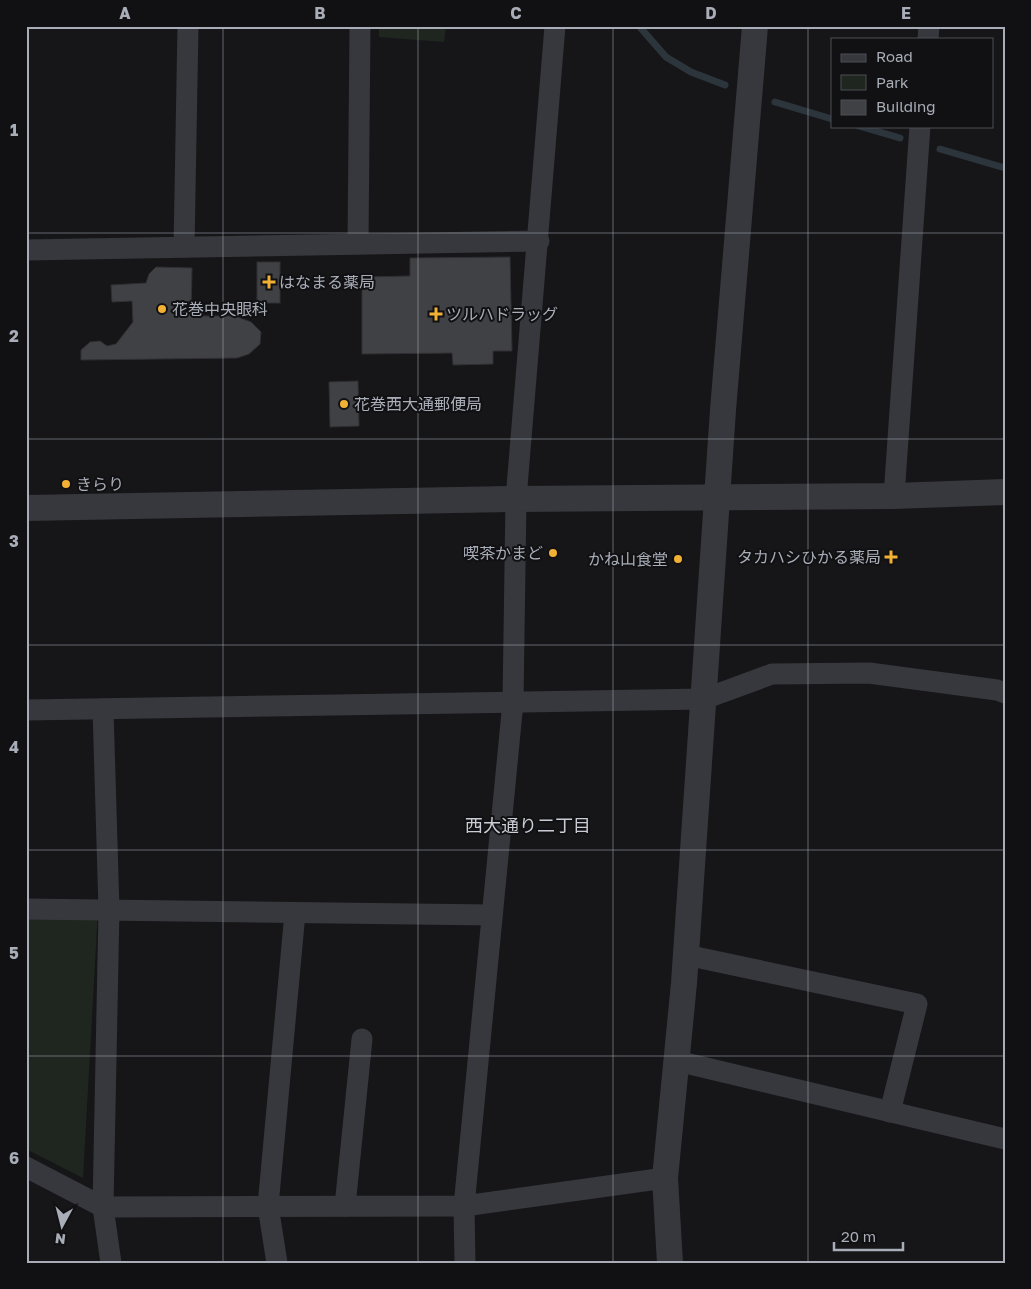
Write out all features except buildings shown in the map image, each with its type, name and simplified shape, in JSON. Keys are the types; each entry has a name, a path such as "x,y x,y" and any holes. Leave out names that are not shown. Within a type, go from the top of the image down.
{"street":[{"path":"184,247 188,26"},
{"path":"358,244 360,26"},
{"path":"465,1263 464,1206 513,702 516,499 539,241 555,26"},
{"path":"670,1263 665,1178 686,955 724,400 755,26"},
{"path":"894,496 920,128"},
{"path":"26,250 539,241"},
{"path":"26,508 516,499 894,496 1005,492"},
{"path":"26,710 704,699 772,674 869,673 997,690 1005,693"},
{"path":"103,709 109,910 103,1207 111,1263"},
{"path":"26,909 492,915"},
{"path":"277,1263 268,1206 296,913"},
{"path":"686,955 917,1004 890,1112"},
{"path":"345,1206 362,1039"},
{"path":"676,1061 1005,1139"},
{"path":"26,1167 103,1207 464,1206 665,1178"}],"green space":[{"path":"379,26 446,26 444,42 379,37"},
{"path":"26,909 98,910 83,1178 26,1149"}],"waterway":[{"path":"639,26 666,57 691,72 725,85"},
{"path":"775,102 831,119"},
{"path":"866,128 900,138"},
{"path":"940,149 1005,168"}],"place":[{"name":"はなまる薬局","path":"269,282"},
{"name":"花巻中央眼科","path":"162,309"},
{"name":"ツルハドラッグ","path":"436,314"},
{"name":"花巻西大通郵便局","path":"344,404"},
{"name":"きらり","path":"66,484"},
{"name":"喫茶かまど","path":"553,553"},
{"name":"タカハシひかる薬局","path":"891,557"},
{"name":"かね山食堂","path":"678,559"}],"district":[{"name":"西大通り二丁目","path":"528,825"}]}
